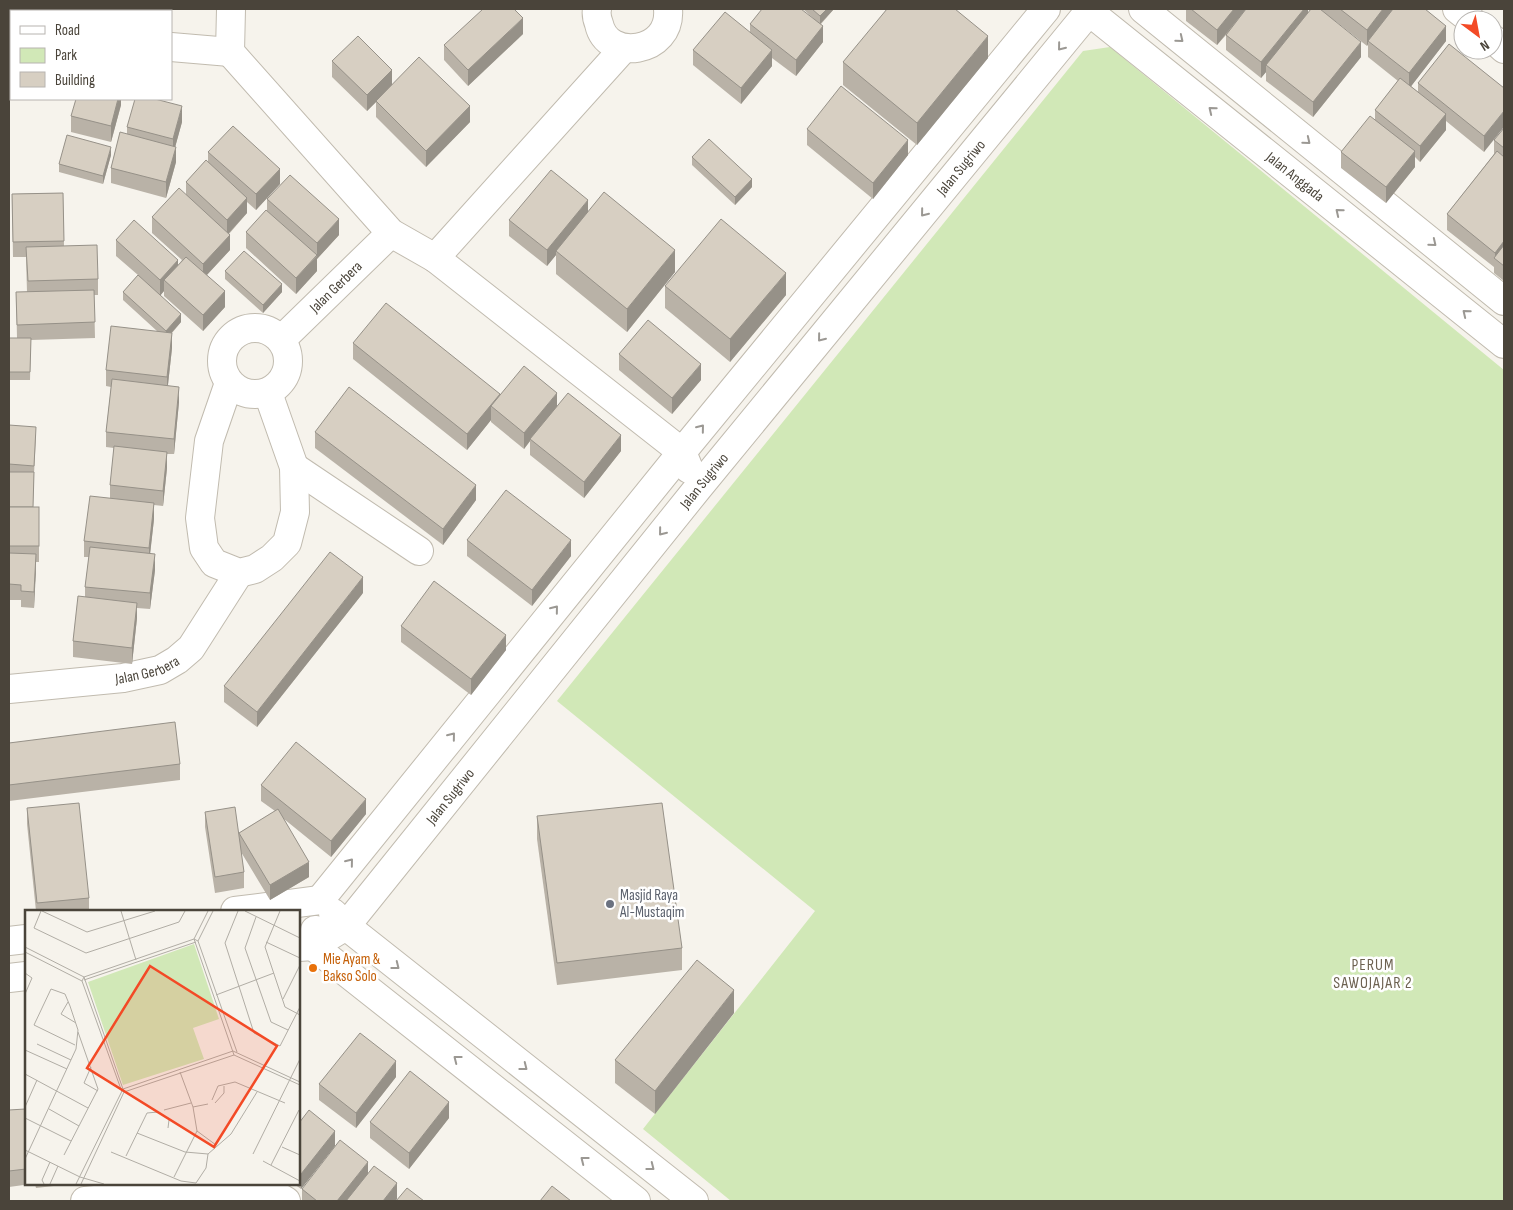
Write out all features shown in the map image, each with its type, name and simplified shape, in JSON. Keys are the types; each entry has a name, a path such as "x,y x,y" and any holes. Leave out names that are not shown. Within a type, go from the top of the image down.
{"street":[{"path":"231,9 230,52 390,233 435,258 682,452 698,488"},
{"path":"590,10 600,29 610,41 624,48 644,48 661,37 669,19 668,9"},
{"path":"636,1201 306,946 320,900 682,452 1046,9"},
{"path":"1142,9 1504,301"},
{"name":"Jalan Anggada","path":"1089,10 1504,344"},
{"name":"Jalan Sugriwo","path":"306,946 346,926 698,488 1089,10"},
{"path":"172,47 230,52"},
{"path":"435,258 624,48"},
{"name":"Jalan Gerbera","path":"282,339 390,233"},
{"path":"255,327 270,330 282,339 290,359 284,379 268,393 247,394 229,383 222,369 222,354 229,340 240,331 255,327"},
{"path":"229,383 209,441 200,518 204,548 214,563 239,573 255,569 266,562 287,543 295,512 294,467 268,393"},
{"path":"294,467 419,551"},
{"name":"Jalan Gerbera","path":"9,689 123,678 160,670 177,660 191,648 239,573"},
{"path":"243,910 320,900"},
{"path":"320,900 346,926 694,1201"},
{"path":"9,941 25,939"},
{"path":"9,978 25,976"},
{"path":"85,1201 239,1186 269,1191 286,1201"}],"green space":[{"path":"1110,47 1504,370 1504,1201 731,1201 643,1129 815,911 557,701 1083,51"}],"building":[{"path":"483,9 514,9 523,18 468,70 444,45"},
{"path":"762,9 801,9 823,26 796,60 750,24"},
{"path":"812,9 827,9 820,16"},
{"path":"887,9 955,9 988,36 917,123 843,62"},
{"path":"1191,9 1234,9 1217,30"},
{"path":"1246,9 1304,9 1261,62 1226,35"},
{"path":"1311,9 1320,9 1361,42 1313,102 1266,65"},
{"path":"1340,9 1383,9 1367,30"},
{"path":"1393,9 1425,9 1446,26 1409,73 1368,41"},
{"path":"725,12 772,50 741,88 693,50"},
{"path":"358,36 392,70 367,95 332,61"},
{"path":"1449,44 1453,47 1453,60 1469,60 1504,88 1504,111 1484,136 1418,83"},
{"path":"419,57 470,106 426,151 376,101"},
{"path":"1400,78 1446,114 1420,146 1375,110"},
{"path":"841,86 908,140 873,183 807,129"},
{"path":"76,100 118,100 111,126 71,116"},
{"path":"135,100 159,100 182,106 173,139 127,127"},
{"path":"1370,116 1415,151 1386,187 1341,152"},
{"path":"233,126 280,169 256,194 208,152"},
{"path":"1504,128 1504,148 1494,140"},
{"path":"120,132 176,147 166,182 111,168"},
{"path":"67,135 111,147 103,176 59,164"},
{"path":"709,139 752,179 735,197 692,157"},
{"path":"1497,151 1504,157 1504,241 1495,253 1447,214"},
{"path":"206,160 247,198 227,220 186,182"},
{"path":"551,170 588,200 547,250 509,220"},
{"path":"290,175 339,219 317,243 267,199"},
{"path":"179,188 230,235 203,264 152,217"},
{"path":"604,192 675,250 627,309 556,251"},
{"path":"63,193 64,241 13,242 12,194"},
{"path":"266,210 317,255 296,278 246,232"},
{"path":"721,219 786,273 730,339 665,286"},
{"path":"134,220 178,260 160,280 116,240"},
{"path":"97,245 98,279 28,281 26,247"},
{"path":"1504,245 1504,266 1494,258"},
{"path":"244,251 282,284 263,305 225,271"},
{"path":"186,257 225,291 203,315 164,280"},
{"path":"138,275 181,314 166,331 123,292"},
{"path":"94,290 95,322 17,325 16,292"},
{"path":"386,303 500,394 467,434 353,343"},
{"path":"648,320 701,364 672,398 619,354"},
{"path":"111,326 172,333 167,377 106,370"},
{"path":"9,338 31,338 30,372 9,372"},
{"path":"524,366 557,393 524,433 491,406"},
{"path":"112,379 179,387 174,439 106,432"},
{"path":"349,387 476,485 443,529 315,432"},
{"path":"568,393 621,435 584,482 530,439"},
{"path":"9,425 36,427 34,466 9,464"},
{"path":"114,446 167,452 163,491 110,485"},
{"path":"9,472 34,472 33,507 9,507"},
{"path":"506,490 571,540 532,590 467,540"},
{"path":"90,496 154,503 149,548 84,541"},
{"path":"9,507 39,507 39,546 9,546"},
{"path":"90,547 155,554 150,593 85,587"},
{"path":"330,552 363,577 257,712 224,686"},
{"path":"9,553 36,554 34,592 21,591 21,585 9,584"},
{"path":"434,581 506,635 471,679 401,626"},
{"path":"78,596 137,603 132,648 73,641"},
{"path":"175,722 180,764 9,785 9,743"},
{"path":"296,742 366,799 331,841 261,785"},
{"path":"79,803 89,898 37,903 27,808"},
{"name":"Masjid Raya Al-Mustaqim","path":"662,803 682,948 557,963 537,816"},
{"path":"235,807 244,872 215,877 205,812"},
{"path":"278,809 309,862 270,885 239,833"},
{"path":"697,960 734,990 655,1091 615,1060"},
{"path":"360,1033 396,1061 356,1113 319,1084"},
{"path":"410,1071 449,1102 409,1153 370,1122"},
{"path":"25,1109 25,1169 9,1171 9,1110"},
{"path":"309,1110 335,1131 301,1174 300,1173 300,1122"},
{"path":"340,1140 368,1162 337,1201 317,1201 302,1189"},
{"path":"374,1166 397,1183 383,1201 346,1201"},
{"path":"552,1186 571,1201 540,1201"},
{"path":"407,1188 424,1201 396,1201"}],"place":[{"name":"Masjid Raya Al-Mustaqim","path":"610,904"},
{"name":"Mie Ayam & Bakso Solo","path":"313,968"}],"district":[{"name":"PERUM SAWOJAJAR 2","path":"1373,973"}]}
